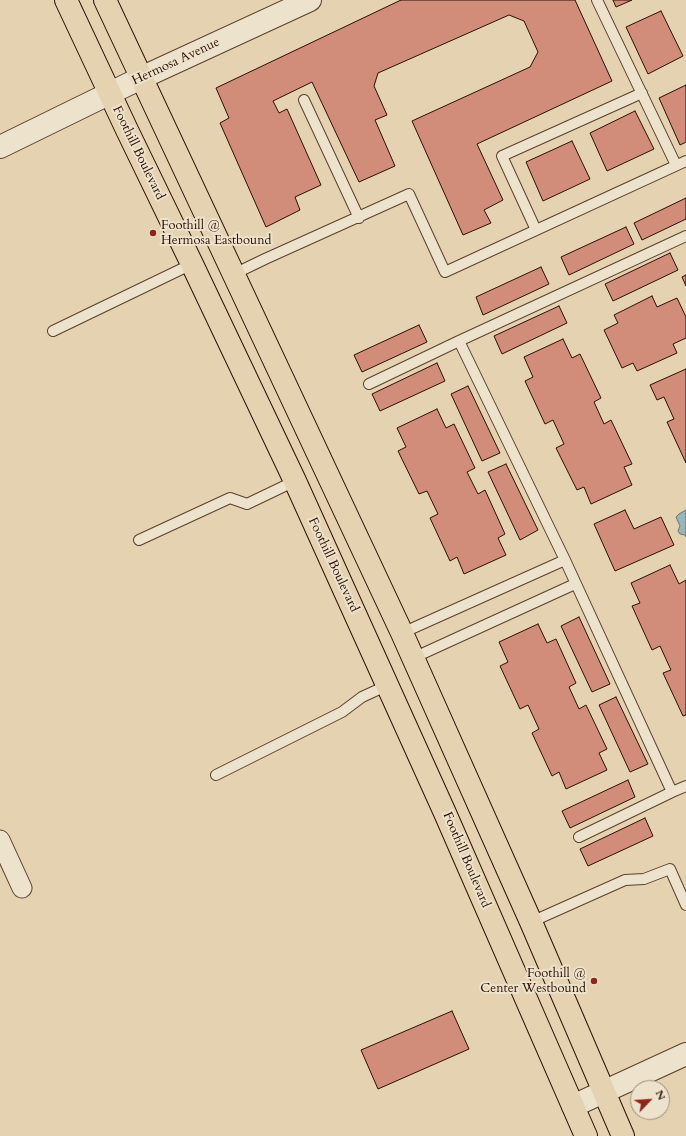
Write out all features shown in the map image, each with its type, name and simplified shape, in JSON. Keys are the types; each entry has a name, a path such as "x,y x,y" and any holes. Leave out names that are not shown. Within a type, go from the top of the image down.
{"main road":[{"name":"Foothill Boulevard","path":"66,0 109,94 295,481 445,813 586,1136"},
{"path":"105,0 413,658 531,922 623,1136"}],"street":[{"name":"Hermosa Avenue","path":"0,146 141,78 310,0"},
{"path":"0,840 22,888"},
{"path":"573,1106 686,1054"}],"lane":[{"path":"597,0 676,165"},
{"path":"536,230 502,156 642,93"},
{"path":"304,100 359,218"},
{"path":"234,274 409,194 445,272 686,161"},
{"path":"370,384 686,236"},
{"path":"53,331 192,264"},
{"path":"460,341 565,560 672,792"},
{"path":"139,540 230,498 247,504 295,481"},
{"path":"402,634 565,560"},
{"path":"413,658 575,584"},
{"path":"216,775 342,712 362,697 388,685"},
{"path":"579,837 686,786"},
{"path":"531,922 625,880 644,879 670,869 686,905"}],"water":[{"path":"686,510 686,537 678,531 680,526 676,517"}],"building":[{"path":"401,0 575,0 612,81 477,144 503,200 484,210 491,223 463,235 412,121 530,67 538,52 524,21 509,15 378,73 374,86 387,115 375,120 395,166 359,182 312,82 273,101 279,113 287,109 321,185 295,197 300,210 266,227 220,123 229,118 216,88"},
{"path":"613,0 632,0 616,7"},
{"path":"661,11 683,56 648,74 626,27"},
{"path":"686,85 686,142 680,145 659,98"},
{"path":"635,111 654,149 607,171 590,133"},
{"path":"572,141 590,179 543,201 526,162"},
{"path":"686,198 686,219 642,240 634,223"},
{"path":"626,227 634,244 569,275 561,257"},
{"path":"670,253 678,270 613,301 605,284"},
{"path":"541,267 549,284 483,315 476,297"},
{"path":"686,275 686,286 682,277"},
{"path":"652,296 657,307 677,298 686,317 686,338 673,344 677,353 637,371 633,363 622,368 604,330 618,323 614,315"},
{"path":"559,306 567,323 502,354 494,336"},
{"path":"419,325 427,342 362,372 354,355"},
{"path":"563,339 572,358 580,354 601,398 594,402 604,424 611,420 632,464 624,467 632,485 591,504 584,487 577,490 556,448 564,444 553,420 545,424 525,381 533,377 524,357"},
{"path":"437,363 445,381 380,411 372,394"},
{"path":"686,369 686,463 667,422 674,419 664,397 657,400 650,385"},
{"path":"468,386 500,453 482,461 451,394"},
{"path":"437,409 446,428 454,424 475,468 467,472 478,494 485,490 505,534 498,538 506,555 464,574 457,557 450,561 430,518 438,514 427,491 419,494 398,451 406,447 397,428"},
{"path":"506,464 538,530 520,540 488,472"},
{"path":"625,510 634,529 661,517 674,545 615,571 594,524"},
{"path":"670,565 679,584 686,580 686,715 683,716 663,673 671,670 660,646 652,650 632,606 640,603 631,583"},
{"path":"579,617 610,684 592,692 561,626"},
{"path":"538,624 547,643 556,639 576,683 569,687 579,709 586,705 607,749 599,753 607,770 566,789 559,772 552,776 532,733 539,729 528,705 520,709 500,666 508,662 499,642"},
{"path":"616,697 648,764 630,772 599,705"},
{"path":"628,780 635,797 570,828 562,811"},
{"path":"645,818 653,836 588,866 580,849"},
{"path":"452,1011 469,1049 378,1089 361,1050"}],"place":[{"name":"Foothill @ Hermosa Eastbound","path":"153,233"},
{"name":"Foothill @ Center Westbound","path":"594,981"}]}
